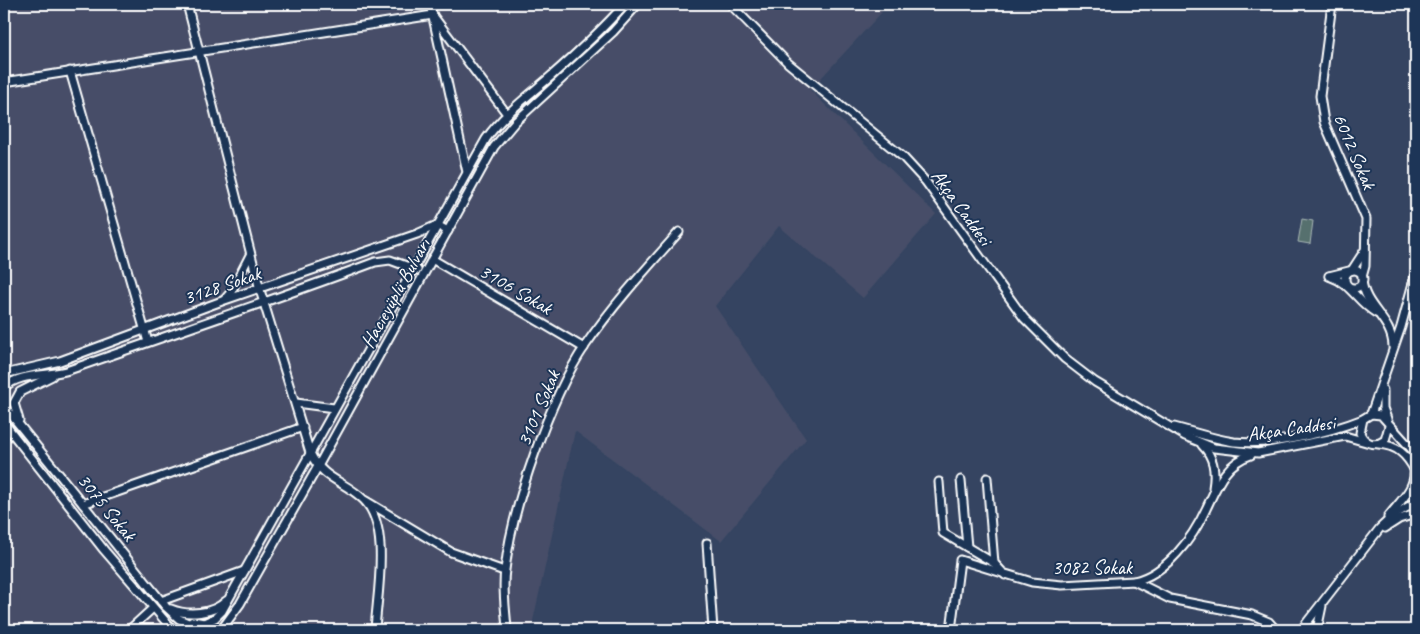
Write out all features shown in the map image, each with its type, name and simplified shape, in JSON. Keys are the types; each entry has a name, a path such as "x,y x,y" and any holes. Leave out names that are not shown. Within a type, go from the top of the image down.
{"street":[{"path":"187,4 260,290 310,453 317,468 364,500 445,548 504,571"},
{"path":"430,4 467,172"},
{"name":"Hacıeyüplü Bulvarı","path":"204,623 221,613 334,408 486,140 507,114 607,25 625,4"},
{"name":"Hacıeyüplü Bulvarı","path":"221,630 240,604 501,137 613,32 638,4"},
{"name":"Akça Caddesi","path":"730,4 788,63 878,135 909,164 926,182 1008,298 1042,338 1108,392 1200,443 1230,451 1258,453 1345,436 1375,444 1387,444 1398,449 1415,471"},
{"name":"6012 Sokak","path":"1332,4 1320,105 1324,122 1364,212 1367,226 1362,279 1365,294 1376,313 1391,332 1392,357"},
{"path":"4,82 433,15"},
{"path":"433,15 507,114"},
{"path":"607,25 613,32"},
{"path":"70,71 148,342"},
{"path":"437,225 448,231"},
{"name":"3128 Sokak","path":"4,374 60,361 222,301 260,290 417,234 437,225"},
{"name":"3101 Sokak","path":"507,630 504,571 518,511 541,438 557,400 584,348 627,290 679,232"},
{"name":"6012 Sokak","path":"1365,250 1345,279 1356,297 1376,313"},
{"path":"222,301 231,292 251,254"},
{"name":"3106 Sokak","path":"432,259 584,348"},
{"name":"3128 Sokak","path":"23,429 15,412 14,403 16,397 26,388 61,372 264,303 383,260 399,262 424,273"},
{"path":"1357,271 1362,279 1359,285 1354,288 1329,276 1357,271"},
{"path":"1416,272 1392,357 1371,414 1381,415 1408,442 1416,454"},
{"name":"3128 Sokak","path":"4,388 13,380 61,372"},
{"path":"1375,444 1385,440 1389,424 1383,408 1383,384"},
{"path":"296,403 334,408"},
{"name":"3075 Sokak","path":"4,406 164,604 177,618 188,623"},
{"name":"Akça Caddesi","path":"1166,425 1223,440 1257,443 1287,439 1363,419 1371,414"},
{"name":"Akça Caddesi","path":"1363,419 1360,433 1366,442"},
{"name":"3075 Sokak","path":"4,423 152,608 172,630"},
{"path":"83,504 303,427"},
{"path":"1200,443 1212,458 1215,469 1212,495"},
{"path":"1134,582 1152,574 1178,551 1197,525 1219,481 1235,461 1258,453"},
{"path":"1301,630 1410,489 1415,471"},
{"path":"987,478 994,563"},
{"path":"961,480 967,547"},
{"path":"939,482 944,532 994,563 1006,575"},
{"path":"364,500 376,518 380,542 375,630"},
{"path":"1380,528 1394,515 1416,502"},
{"path":"1372,540 1394,521 1416,514"},
{"path":"707,543 713,630"},
{"name":"3082 Sokak","path":"951,630 960,560 1032,582 1062,585 1134,582 1170,599 1252,615 1269,622 1276,630"},
{"path":"164,604 244,571"},
{"path":"164,604 180,612 210,611 222,605 231,594"},
{"path":"1317,630 1323,603"},
{"path":"228,630 240,604"},
{"path":"129,630 152,608"},
{"path":"180,630 188,623 204,623 212,630"}],"shaded area":[{"path":"4,4 876,4 882,12 810,90 936,214 863,298 779,226 715,306 806,439 721,541 575,431 531,630 4,630"}],"green space":[{"path":"1302,219 1313,221 1310,244 1298,242"}]}
